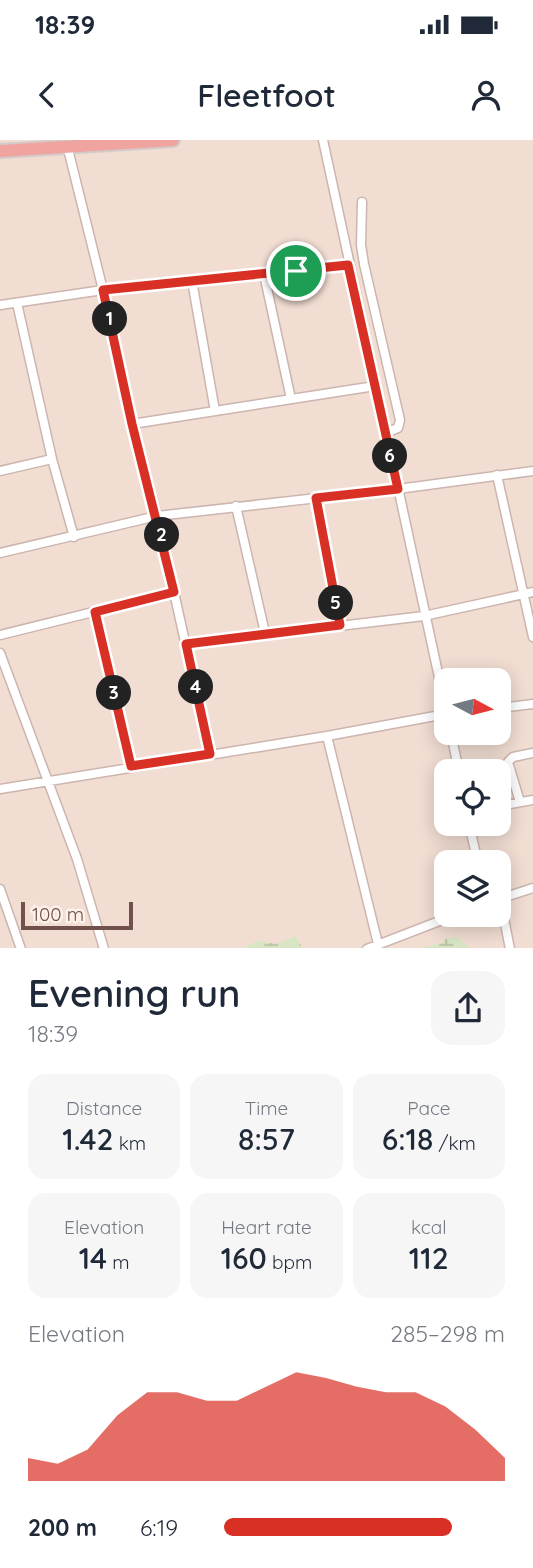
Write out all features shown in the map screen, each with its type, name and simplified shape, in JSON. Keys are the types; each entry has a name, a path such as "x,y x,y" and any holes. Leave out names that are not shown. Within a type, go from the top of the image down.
{"highway":[{"path":"0,151 50,143 67,145 173,140"}],"street":[{"path":"323,140 436,668"},
{"path":"67,145 103,290 132,424 157,516 210,754"},
{"path":"362,202 364,264 400,420 398,428 385,433"},
{"path":"0,304 103,290 348,265"},
{"path":"264,274 291,399"},
{"path":"192,281 215,411"},
{"path":"18,303 52,459 74,537"},
{"path":"132,424 374,386"},
{"path":"0,471 52,459"},
{"path":"0,553 157,516 533,471"},
{"path":"497,475 533,637"},
{"path":"316,498 340,625"},
{"path":"236,506 265,633"},
{"path":"0,635 174,592"},
{"path":"186,644 424,616 533,592"},
{"path":"95,612 131,766"},
{"path":"0,653 87,888 104,948"},
{"path":"511,707 533,704"},
{"path":"0,789 48,779 327,736 434,714"},
{"path":"327,736 378,944"},
{"path":"520,802 508,762 513,757 533,753"},
{"path":"511,804 533,800"},
{"path":"511,895 533,888"},
{"path":"0,889 21,948"},
{"path":"367,948 434,923"},
{"path":"506,927 510,948"}],"shaded area":[{"path":"0,140 533,140 533,948 0,948"}],"green space":[{"path":"296,936 302,948 244,948 257,941 276,944"},
{"path":"457,937 470,948 421,948 442,943 445,939"}],"route":[{"path":"348,265 398,489 316,498 340,625 186,644 210,754 131,766 95,612 174,592 132,424 103,290 296,271 348,265"}]}
